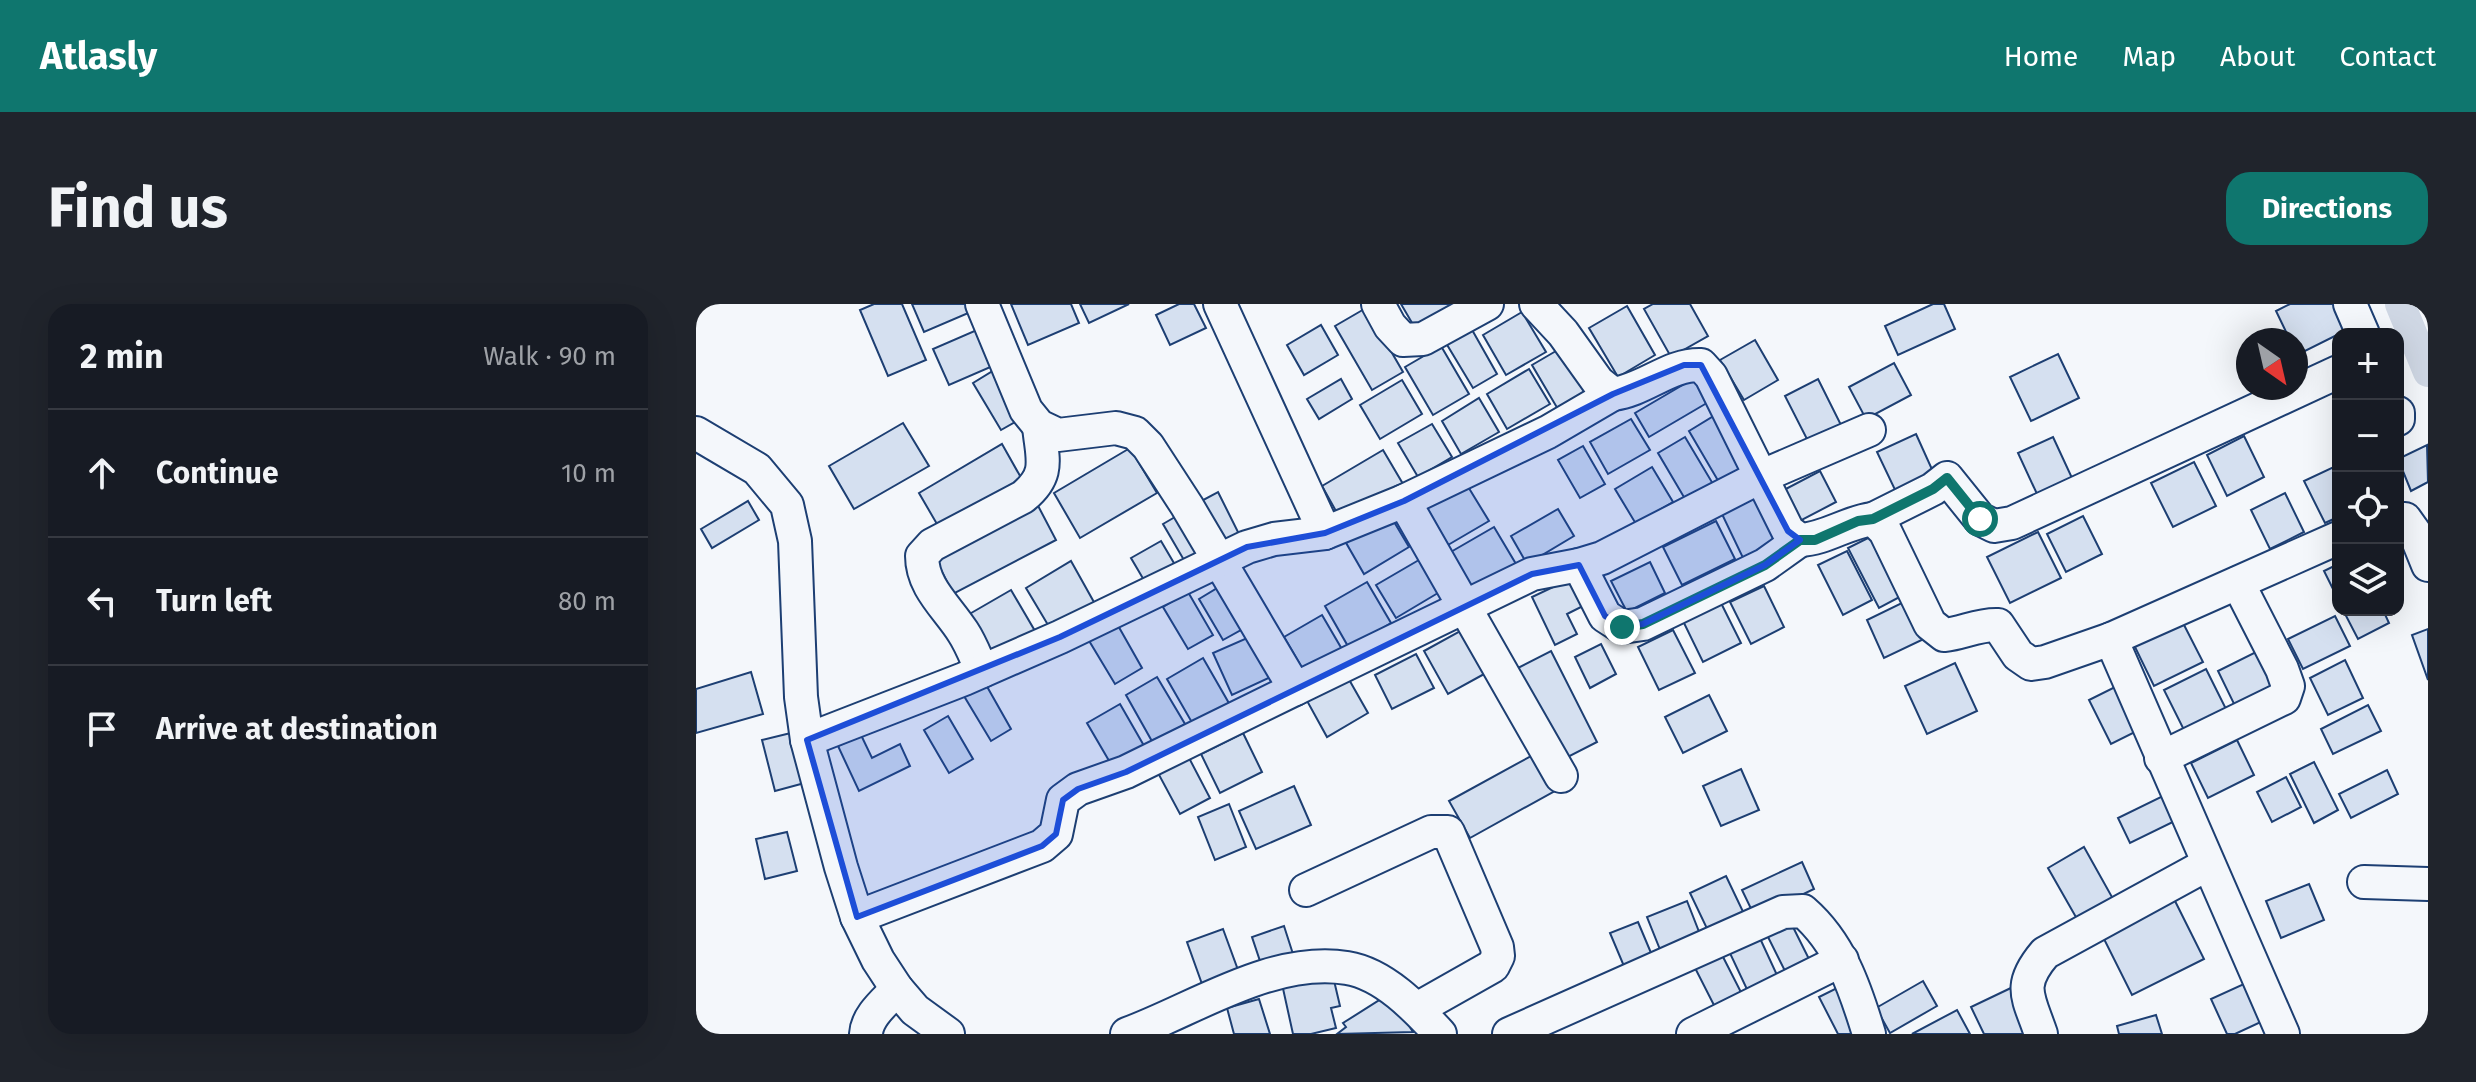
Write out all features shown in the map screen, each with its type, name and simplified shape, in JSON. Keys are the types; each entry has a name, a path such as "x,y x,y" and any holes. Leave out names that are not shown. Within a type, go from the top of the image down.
{"street":[{"path":"982,304 1026,410 1039,426 1058,435 1116,428 1135,433 1148,446 1295,689"},
{"path":"1220,304 1325,533"},
{"path":"1378,304 1390,326 1403,340 1423,339 1487,304"},
{"path":"1536,304 1563,333 1598,382 1613,394"},
{"path":"2350,304 2360,328"},
{"path":"807,740 1060,637 1247,547 1274,539 1325,533 1404,501 1548,432 1613,394 1631,392 1684,365 1701,365 1711,376 1788,531 1800,540"},
{"path":"1579,565 1605,616 1622,627 1643,624 1765,565 1800,540 1815,540 1858,521 1873,519 1933,489 1947,478 1980,519 1994,526 2012,523 2332,375"},
{"path":"982,671 965,635 934,592 922,569 922,556 932,545 1023,497 1036,487 1043,472 1039,426"},
{"path":"857,917 1042,846 1056,834 1063,800 1078,789 1126,772 1532,574 1602,558 1760,477 1869,430"},
{"path":"696,433 757,469 787,505 795,541 801,697 807,740 857,917 878,960 897,989 915,1010 948,1034"},
{"path":"1404,501 1561,776"},
{"path":"2404,518 2415,533 2428,565"},
{"path":"1873,519 1885,531 1930,624 1944,635 1984,624 1998,625 2018,655 2031,664 2111,639 2332,541"},
{"path":"2161,758 2284,698 2288,686 2282,669 2238,583"},
{"path":"2111,639 2283,1034"},
{"path":"1306,890 1431,832 1448,832 1497,947 1498,956 1493,966 1417,1009"},
{"path":"2041,1034 2027,995 2029,972 2045,953 2208,864"},
{"path":"2364,882 2428,884"},
{"path":"1509,1034 1783,912 1803,911 1819,925 1842,960 1869,1034"},
{"path":"1693,1034 1842,960"},
{"path":"1135,1033 1240,985 1302,967 1349,968 1383,983 1417,1009 1440,1034"},
{"path":"866,1034 874,1013 897,989"}],"highlighted area":[{"path":"1684,365 1701,365 1788,531 1800,540 1765,565 1643,624 1622,627 1605,616 1579,565 1532,574 1126,772 1078,789 1063,800 1056,834 1042,846 857,917 807,740 1060,637 1247,547 1325,533 1404,501 1613,394"}],"building":[{"path":"874,304 902,304 926,360 888,376 860,310"},
{"path":"912,304 978,304 980,308 924,332"},
{"path":"1011,304 1071,304 1079,323 1028,345"},
{"path":"1080,304 1129,304 1089,323"},
{"path":"1179,304 1194,304 1206,328 1170,345 1156,315"},
{"path":"1401,304 1456,304 1415,328"},
{"path":"1653,304 1690,304 1708,336 1671,357 1644,309"},
{"path":"1933,304 1944,304 1955,329 1898,355 1885,326"},
{"path":"2290,304 2339,304 2351,328 2332,328 2332,338 2308,350 2308,328 2284,328 2276,311"},
{"path":"1627,306 1655,355 1618,377 1589,328"},
{"path":"1366,308 1403,372 1372,390 1335,326"},
{"path":"1522,312 1546,352 1506,375 1483,335"},
{"path":"1321,325 1338,355 1304,375 1287,345"},
{"path":"986,326 1002,362 949,385 933,349"},
{"path":"1471,328 1497,374 1473,388 1446,343"},
{"path":"1755,340 1778,380 1744,400 1720,360"},
{"path":"1568,344 1595,391 1559,411 1532,365"},
{"path":"1441,346 1469,394 1433,415 1405,367"},
{"path":"2058,354 2079,398 2031,421 2010,377"},
{"path":"1894,363 1911,395 1866,419 1849,387"},
{"path":"996,369 1024,417 1001,430 973,383"},
{"path":"1529,369 1550,404 1507,429 1487,394"},
{"path":"1698,376 1712,400 1649,437 1635,413"},
{"path":"1341,379 1352,399 1319,419 1307,399"},
{"path":"1818,379 1843,429 1810,445 1785,396"},
{"path":"1402,380 1422,414 1380,439 1360,405"},
{"path":"1479,398 1499,432 1461,454 1442,421"},
{"path":"1717,414 1748,468 1720,484 1689,431"},
{"path":"1631,419 1650,450 1608,474 1590,442"},
{"path":"903,423 929,466 854,509 829,466"},
{"path":"1432,424 1452,457 1418,477 1398,443"},
{"path":"1916,434 1935,476 1897,494 1877,452"},
{"path":"2244,436 2264,477 2227,496 2207,455"},
{"path":"1685,437 1716,489 1688,504 1658,453"},
{"path":"2053,437 2072,478 2037,494 2018,453"},
{"path":"1002,444 1024,483 941,531 919,493"},
{"path":"2427,445 2428,482 2411,491 2404,474 2404,456"},
{"path":"1583,446 1605,484 1580,498 1558,460"},
{"path":"1130,448 1157,493 1080,538 1054,493"},
{"path":"1383,450 1403,484 1341,520 1322,486"},
{"path":"2194,462 2216,506 2173,527 2151,483"},
{"path":"1652,467 1673,502 1636,524 1615,489"},
{"path":"2332,468 2332,520 2325,523 2304,481"},
{"path":"1820,471 1836,502 1796,523 1780,492"},
{"path":"1467,485 1489,521 1448,545 1427,508"},
{"path":"1218,492 1241,538 1215,552 1192,506"},
{"path":"1761,492 1785,540 1744,560 1721,512"},
{"path":"2285,493 2304,532 2270,549 2251,510"},
{"path":"1035,500 1056,540 953,594 933,554"},
{"path":"748,501 759,520 712,548 701,529"},
{"path":"1558,509 1574,536 1527,564 1511,536"},
{"path":"1187,510 1212,553 1188,567 1163,524"},
{"path":"1390,515 1409,547 1364,574 1345,541"},
{"path":"2083,516 2102,554 2066,572 2047,534"},
{"path":"1716,521 1735,559 1682,585 1663,547"},
{"path":"1494,527 1516,564 1472,590 1449,553"},
{"path":"2038,532 2061,578 2010,603 1987,557"},
{"path":"1878,533 1909,592 1879,608 1848,548"},
{"path":"1161,541 1178,570 1148,587 1131,558"},
{"path":"1847,551 1872,600 1843,615 1818,565"},
{"path":"1424,557 1443,590 1396,618 1376,585"},
{"path":"1071,561 1095,604 1051,630 1026,588"},
{"path":"1650,562 1665,593 1627,612 1611,581"},
{"path":"2332,567 2332,587 2324,571"},
{"path":"1572,578 1585,605 1567,614 1577,634 1555,645 1532,597"},
{"path":"1367,582 1391,623 1349,648 1325,606"},
{"path":"1224,584 1248,626 1223,640 1199,599"},
{"path":"1764,586 1784,627 1751,644 1730,602"},
{"path":"1011,590 1035,631 990,658 966,616"},
{"path":"1188,592 1213,635 1188,649 1163,607"},
{"path":"1910,599 1928,637 1884,658 1867,620"},
{"path":"1721,603 1741,643 1703,662 1683,621"},
{"path":"1322,615 1343,651 1305,673 1284,637"},
{"path":"2335,616 2350,646 2303,669 2288,639"},
{"path":"2346,616 2386,616 2389,623 2358,639"},
{"path":"2182,621 2203,662 2154,686 2134,645"},
{"path":"1116,622 1142,668 1115,684 1088,639"},
{"path":"2428,629 2428,680 2412,635"},
{"path":"1462,630 1486,673 1448,694 1424,651"},
{"path":"1673,630 1695,673 1659,690 1638,647"},
{"path":"1254,635 1273,676 1232,695 1213,653"},
{"path":"1601,644 1616,674 1590,688 1575,657"},
{"path":"2262,649 2281,688 2237,710 2218,671"},
{"path":"1551,651 1597,742 1560,761 1514,670"},
{"path":"1416,654 1434,688 1392,709 1375,675"},
{"path":"1203,658 1230,705 1194,726 1167,679"},
{"path":"2345,660 2363,698 2328,715 2310,678"},
{"path":"1955,663 1977,711 1927,734 1905,686"},
{"path":"2206,669 2226,709 2184,730 2164,690"},
{"path":"751,672 763,714 696,733 696,689"},
{"path":"1347,676 1368,713 1327,737 1306,699"},
{"path":"1157,677 1185,724 1153,743 1126,695"},
{"path":"2125,682 2147,726 2111,744 2089,700"},
{"path":"985,683 1011,729 991,741 964,696"},
{"path":"1709,695 1727,731 1683,753 1665,717"},
{"path":"1120,704 1147,751 1115,771 1087,723"},
{"path":"2368,705 2381,731 2333,754 2321,729"},
{"path":"948,716 973,759 949,773 924,730"},
{"path":"799,731 812,781 775,791 762,740"},
{"path":"1243,733 1262,772 1220,793 1201,754"},
{"path":"861,735 872,758 900,744 910,766 859,791 838,746"},
{"path":"2237,740 2254,775 2208,798 2191,763"},
{"path":"1542,750 1562,787 1470,838 1449,801"},
{"path":"1188,756 1210,798 1180,814 1158,773"},
{"path":"2314,762 2338,810 2314,823 2290,774"},
{"path":"1741,769 1759,810 1721,826 1703,786"},
{"path":"2387,770 2398,794 2351,818 2339,794"},
{"path":"2286,777 2301,807 2272,822 2257,792"},
{"path":"1294,786 1311,825 1256,849 1239,811"},
{"path":"2169,793 2181,818 2130,843 2118,818"},
{"path":"1229,804 1246,847 1215,860 1198,817"},
{"path":"787,832 797,871 765,879 756,839"},
{"path":"2084,847 2117,906 2081,926 2048,868"},
{"path":"1802,862 1814,889 1755,917 1742,890"},
{"path":"1726,876 1747,920 1711,937 1690,893"},
{"path":"2309,884 2324,920 2281,938 2266,901"},
{"path":"2174,899 2204,959 2132,995 2102,935"},
{"path":"1687,901 1703,942 1663,957 1647,917"},
{"path":"1790,921 1813,967 1789,979 1766,933"},
{"path":"1638,922 1654,960 1626,971 1610,933"},
{"path":"1284,926 1293,954 1261,964 1252,937"},
{"path":"1223,929 1238,970 1202,984 1187,942"},
{"path":"1758,934 1782,986 1752,1000 1728,949"},
{"path":"1720,951 1747,1004 1720,1017 1693,964"},
{"path":"1332,972 1340,1006 1331,1008 1336,1028 1311,1034 1293,1034 1282,984"},
{"path":"1923,981 1937,1006 1890,1033 1876,1008"},
{"path":"2246,983 2263,1021 2235,1034 2227,1034 2211,999"},
{"path":"1841,986 1866,1034 1838,1034 1819,997"},
{"path":"2013,987 2030,1034 1984,1034 1971,1007"},
{"path":"1389,994 1413,1032 1337,1034 1346,1027 1343,1023"},
{"path":"1259,999 1270,1034 1234,1034 1227,1008"},
{"path":"1957,1010 1970,1034 1912,1034"},
{"path":"2156,1015 2162,1034 2119,1034 2117,1026"}],"waterway":[{"path":"2400,304 2428,372"}],"route":[{"path":"1622,627 1643,624 1765,565 1800,540 1815,540 1858,521 1873,519 1933,489 1947,478 1980,519"}]}
